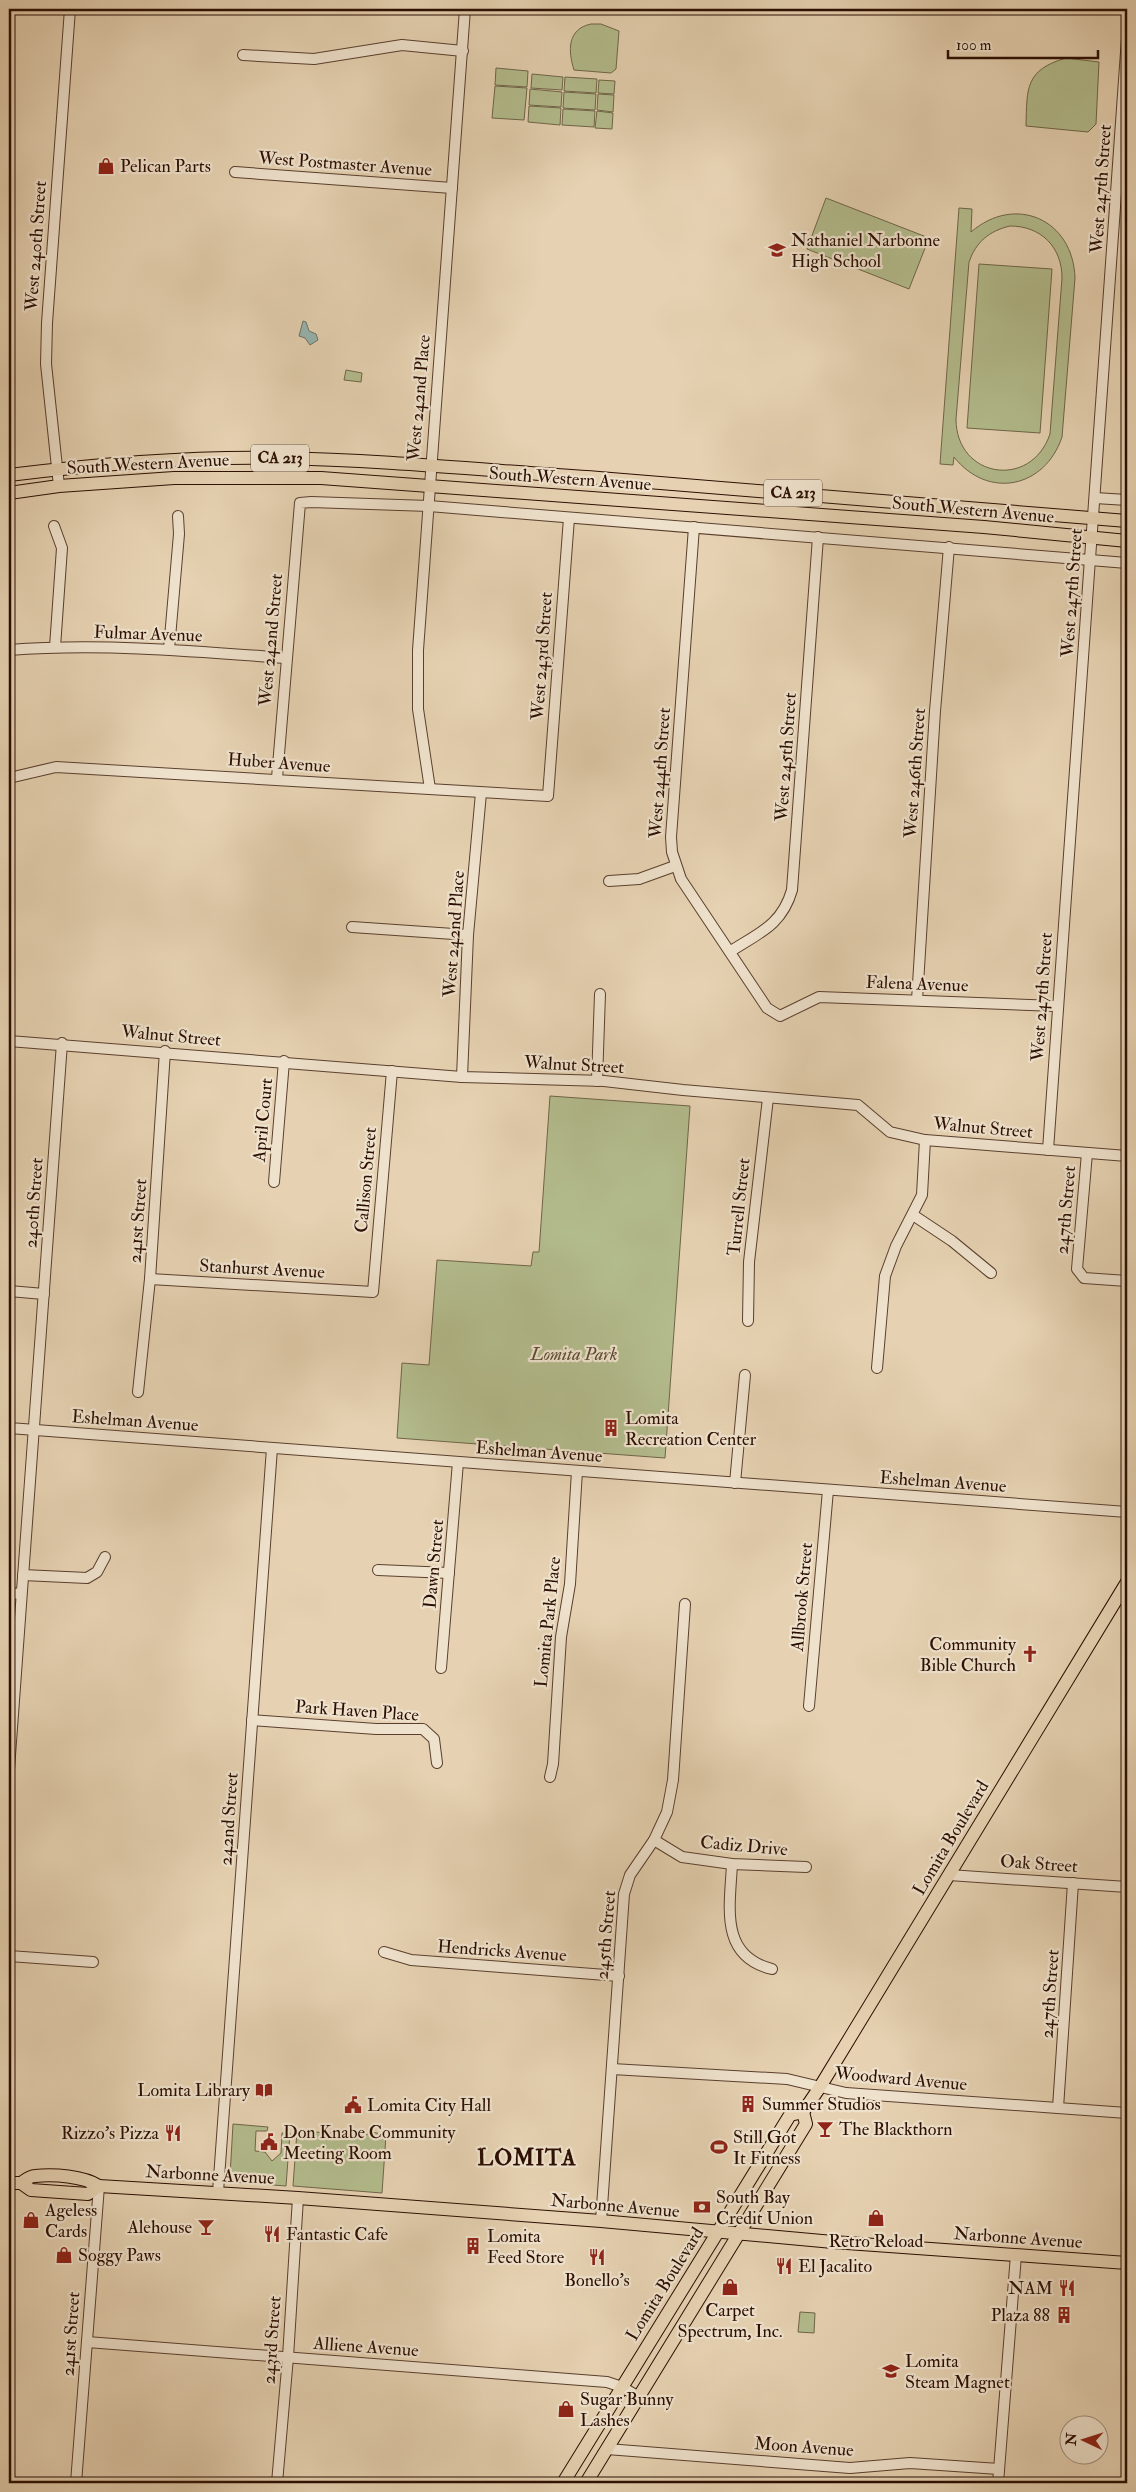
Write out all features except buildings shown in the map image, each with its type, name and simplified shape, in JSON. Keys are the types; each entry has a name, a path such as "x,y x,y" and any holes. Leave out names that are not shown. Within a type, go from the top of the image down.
{"main road":[{"name":"South Western Avenue","path":"9,474 198,458 277,458 430,465 1127,521"},
{"name":"South Western Avenue","path":"9,493 59,486 174,478 321,478 984,527 1127,541"},
{"name":"Lomita Boulevard","path":"563,2483 790,2114 803,2112 820,2087 1127,1582"},
{"name":"Lomita Boulevard","path":"586,2483 806,2124 803,2112"},
{"name":"Narbonne Avenue","path":"15,2183 31,2190 88,2194 98,2186 218,2192 601,2221 739,2235 1127,2263"}],"street":[{"name":"West 240th Street","path":"59,486 46,364 46,323 70,9"},
{"name":"West 242nd Place","path":"430,789 418,709 418,650 429,506 428,485 465,9"},
{"name":"West 247th Street","path":"1048,1150 1127,38"},
{"path":"243,55 314,59 402,45 463,51"},
{"name":"West Postmaster Avenue","path":"235,172 452,188"},
{"path":"1095,498 1127,500"},
{"name":"West 242nd Street","path":"276,778 300,504 311,502 429,506"},
{"path":"429,506 818,536 1127,564"},
{"path":"169,650 179,534 178,516"},
{"name":"West 243rd Street","path":"548,796 569,518"},
{"path":"54,526 62,548 55,647"},
{"name":"West 244th Street","path":"694,527 671,837 676,866 681,879 731,951 767,1008 780,1016"},
{"name":"West 245th Street","path":"731,951 774,924 785,908 792,890 818,536"},
{"name":"West 246th Street","path":"917,1000 935,711 949,548"},
{"name":"Fulmar Avenue","path":"9,650 55,647 169,650 286,658"},
{"name":"Huber Avenue","path":"9,778 56,766 548,796"},
{"name":"West 242nd Place","path":"462,1077 468,935 481,793"},
{"path":"609,881 638,879 676,866"},
{"path":"352,927 468,935"},
{"path":"597,1081 600,994"},
{"name":"Falena Avenue","path":"780,1016 819,997 1057,1006"},
{"name":"Walnut Street","path":"9,1040 165,1051 462,1077 597,1081 858,1105 890,1132 925,1140 1127,1156"},
{"name":"240th Street","path":"9,1769 32,1430 44,1294 60,1043"},
{"name":"241st Street","path":"138,1392 150,1279 165,1051"},
{"name":"April Court","path":"274,1182 284,1061"},
{"name":"Callison Street","path":"373,1292 392,1071"},
{"name":"Turrell Street","path":"748,1320 749,1262 768,1098"},
{"path":"877,1368 886,1276 896,1246 914,1215 922,1195 925,1140"},
{"name":"247th Street","path":"1087,1153 1077,1269 1084,1278 1127,1281"},
{"path":"914,1215 952,1241 992,1273"},
{"name":"Stanhurst Avenue","path":"150,1279 373,1292"},
{"path":"9,1291 44,1294"},
{"path":"735,1483 745,1375"},
{"name":"Eshelman Avenue","path":"9,1428 1127,1512"},
{"name":"242nd Street","path":"218,2192 272,1448"},
{"name":"Dawn Street","path":"441,1668 458,1462"},
{"name":"Lomita Park Place","path":"550,1777 553,1764 560,1637 570,1584 577,1471"},
{"name":"Allbrook Street","path":"809,1706 828,1490"},
{"path":"22,1574 87,1578 97,1572 105,1557"},
{"path":"378,1570 449,1573"},
{"path":"9,1593 21,1594"},
{"name":"245th Street","path":"601,2221 624,1894 630,1875 654,1840 667,1812 673,1780 685,1604"},
{"name":"Park Haven Place","path":"252,1720 376,1729 423,1729 434,1740 437,1762"},
{"name":"Cadiz Drive","path":"654,1840 682,1857 732,1864 806,1867"},
{"path":"732,1864 730,1920 732,1934 737,1946 756,1965 772,1968"},
{"name":"Oak Street","path":"948,1875 1127,1887"},
{"name":"247th Street","path":"1058,2108 1074,1883"},
{"name":"Hendricks Avenue","path":"384,1952 411,1960 619,1976"},
{"path":"9,1956 93,1962"},
{"name":"Woodward Avenue","path":"612,2069 787,2079 846,2093 1127,2113"},
{"name":"241st Street","path":"76,2483 98,2186"},
{"name":"243rd Street","path":"276,2483 288,2357 298,2198"},
{"path":"998,2483 1016,2255"},
{"name":"Alliene Avenue","path":"87,2342 608,2382 622,2387 639,2397"},
{"name":"Moon Avenue","path":"607,2449 850,2468 910,2463 999,2469"}],"green space":[{"path":"591,24 601,24 619,31 616,69 611,73 574,70 570,48 573,36 583,27"},
{"path":"1066,58 1099,62 1096,124 1088,132 1026,126 1028,91 1031,82 1043,68"},
{"path":"496,68 528,71 527,87 495,85"},
{"path":"532,74 563,77 562,90 531,88"},
{"path":"565,77 597,79 596,93 564,91"},
{"path":"599,80 615,81 614,94 598,93"},
{"path":"495,86 527,88 524,120 492,118"},
{"path":"530,89 562,92 561,107 529,105"},
{"path":"564,92 596,94 595,110 563,108"},
{"path":"598,94 614,95 613,112 597,110"},
{"path":"529,106 561,108 560,125 528,122"},
{"path":"563,109 595,111 594,127 562,125"},
{"path":"597,111 613,113 612,129 595,128"},
{"path":"826,198 929,238 909,289 807,249"},
{"path":"959,208 972,209 971,232 988,221 1006,215 1023,214 1039,219 1053,227 1064,241 1072,258 1075,278 1062,437 1054,454 1043,468 1029,477 1014,482 999,483 983,479 968,471 954,457 953,465 940,464","holes":["1010,226 1021,227 1040,234 1048,240 1054,248 1061,267 1062,278 1050,434 1041,452 1027,464 1012,469 996,470 981,464 968,454 959,439 956,419 969,262 975,249 984,238 1002,228"]},
{"path":"979,264 1052,269 1040,433 967,428"},
{"path":"346,370 362,373 361,382 344,380"},
{"name":"Lomita Park","path":"550,1096 690,1106 665,1458 397,1438 402,1363 429,1365 437,1260 531,1266 533,1252 539,1252"},
{"path":"233,2124 268,2127 267,2131 256,2131 255,2151 265,2152 272,2161 281,2153 282,2133 290,2133 286,2186 234,2182 230,2176"},
{"path":"333,2129 343,2132 352,2131 356,2135 366,2135 372,2132 386,2135 382,2193 293,2186 297,2131 331,2133"},
{"path":"800,2312 815,2313 814,2333 798,2332"}],"water":[{"path":"303,321 306,322 309,331 316,334 318,340 310,345 305,338 299,336"}],"place":[{"name":"Pelican Parts","path":"106,166"},
{"name":"Nathaniel Narbonne High School","path":"777,250"},
{"name":"Lomita Recreation Center","path":"611,1428"},
{"name":"Community Bible Church","path":"1030,1654"},
{"name":"Lomita Library","path":"264,2090"},
{"name":"Summer Studios","path":"748,2104"},
{"name":"Lomita City Hall","path":"353,2105"},
{"name":"The Blackthorn","path":"825,2129"},
{"name":"Rizzo's Pizza","path":"173,2133"},
{"name":"Don Knabe Community Meeting Room","path":"269,2142"},
{"name":"Still Got It Fitness","path":"719,2147"},
{"name":"South Bay Credit Union","path":"702,2207"},
{"name":"Retro Reload","path":"876,2218"},
{"name":"Ageless Cards","path":"31,2220"},
{"name":"Alehouse","path":"206,2227"},
{"name":"Fantastic Cafe","path":"272,2234"},
{"name":"Lomita Feed Store","path":"473,2246"},
{"name":"Soggy Paws","path":"64,2255"},
{"name":"Bonello's","path":"597,2257"},
{"name":"El Jacalito","path":"784,2266"},
{"name":"Carpet Spectrum, Inc.","path":"730,2287"},
{"name":"NAM","path":"1067,2288"},
{"name":"Plaza 88","path":"1064,2315"},
{"name":"Lomita Steam Magnet","path":"891,2371"},
{"name":"Sugar Bunny Lashes","path":"566,2409"}],"district":[{"name":"LOMITA","path":"527,2158"}]}
